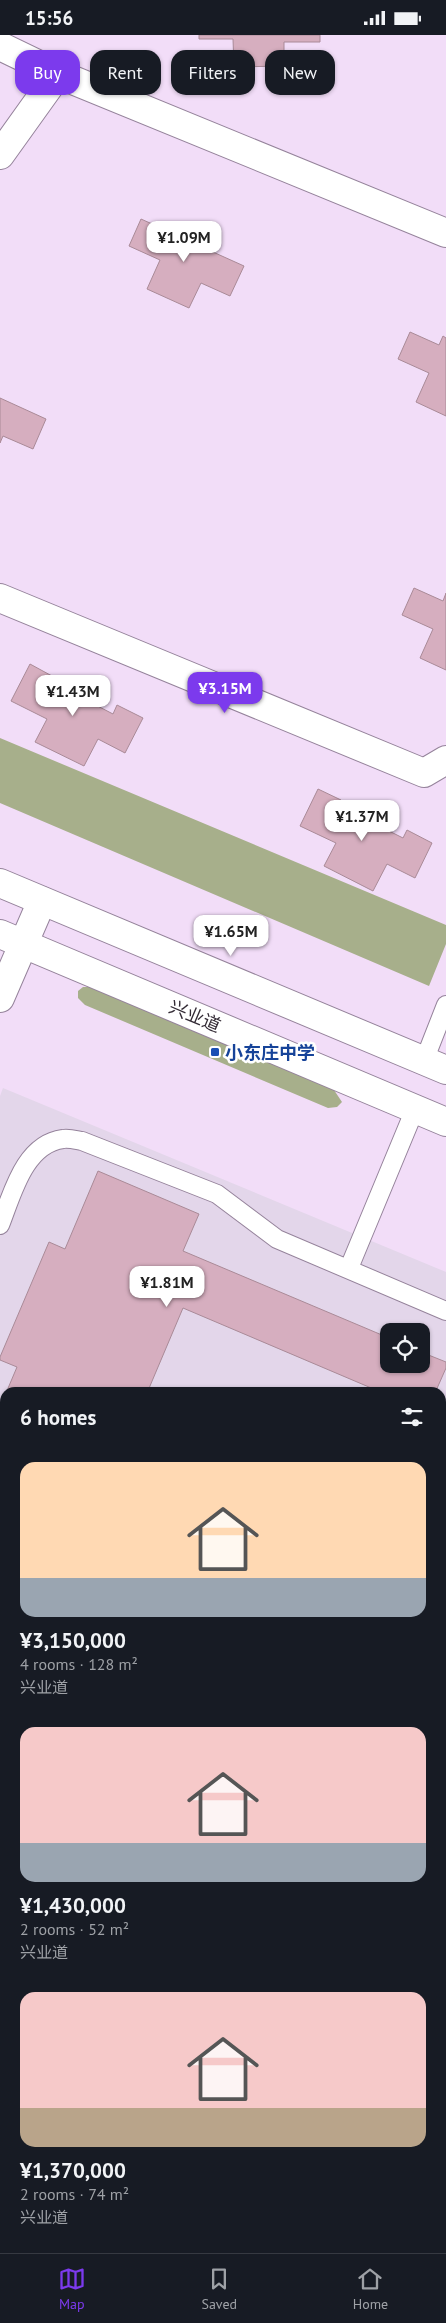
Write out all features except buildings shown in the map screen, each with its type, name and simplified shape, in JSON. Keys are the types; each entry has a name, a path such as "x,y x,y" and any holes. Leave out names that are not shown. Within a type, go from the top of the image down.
{"street":[{"path":"0,46 15,53"},
{"path":"80,83 446,233"},
{"path":"0,155 43,95"},
{"path":"0,598 424,773 446,760"},
{"path":"0,883 435,1066"},
{"path":"0,998 11,938 42,901"},
{"name":"兴业道","path":"11,938 446,1122"}],"lane":[{"path":"435,1066 446,1005"},
{"path":"349,1268 415,1109"},
{"path":"0,1225 21,1173 45,1145 63,1139 82,1141 217,1194 277,1239 349,1268 446,1311"}],"shaded area":[{"path":"3,1088 446,1272 446,1387 0,1387 0,1096"}],"green space":[{"path":"0,738 446,925 446,944 429,986 0,803"},
{"path":"83,987 92,987 334,1090 342,1102 337,1107 328,1108 85,1005 78,998 78,991"}],"place":[{"name":"小东庄中学","path":"215,1052"}]}
